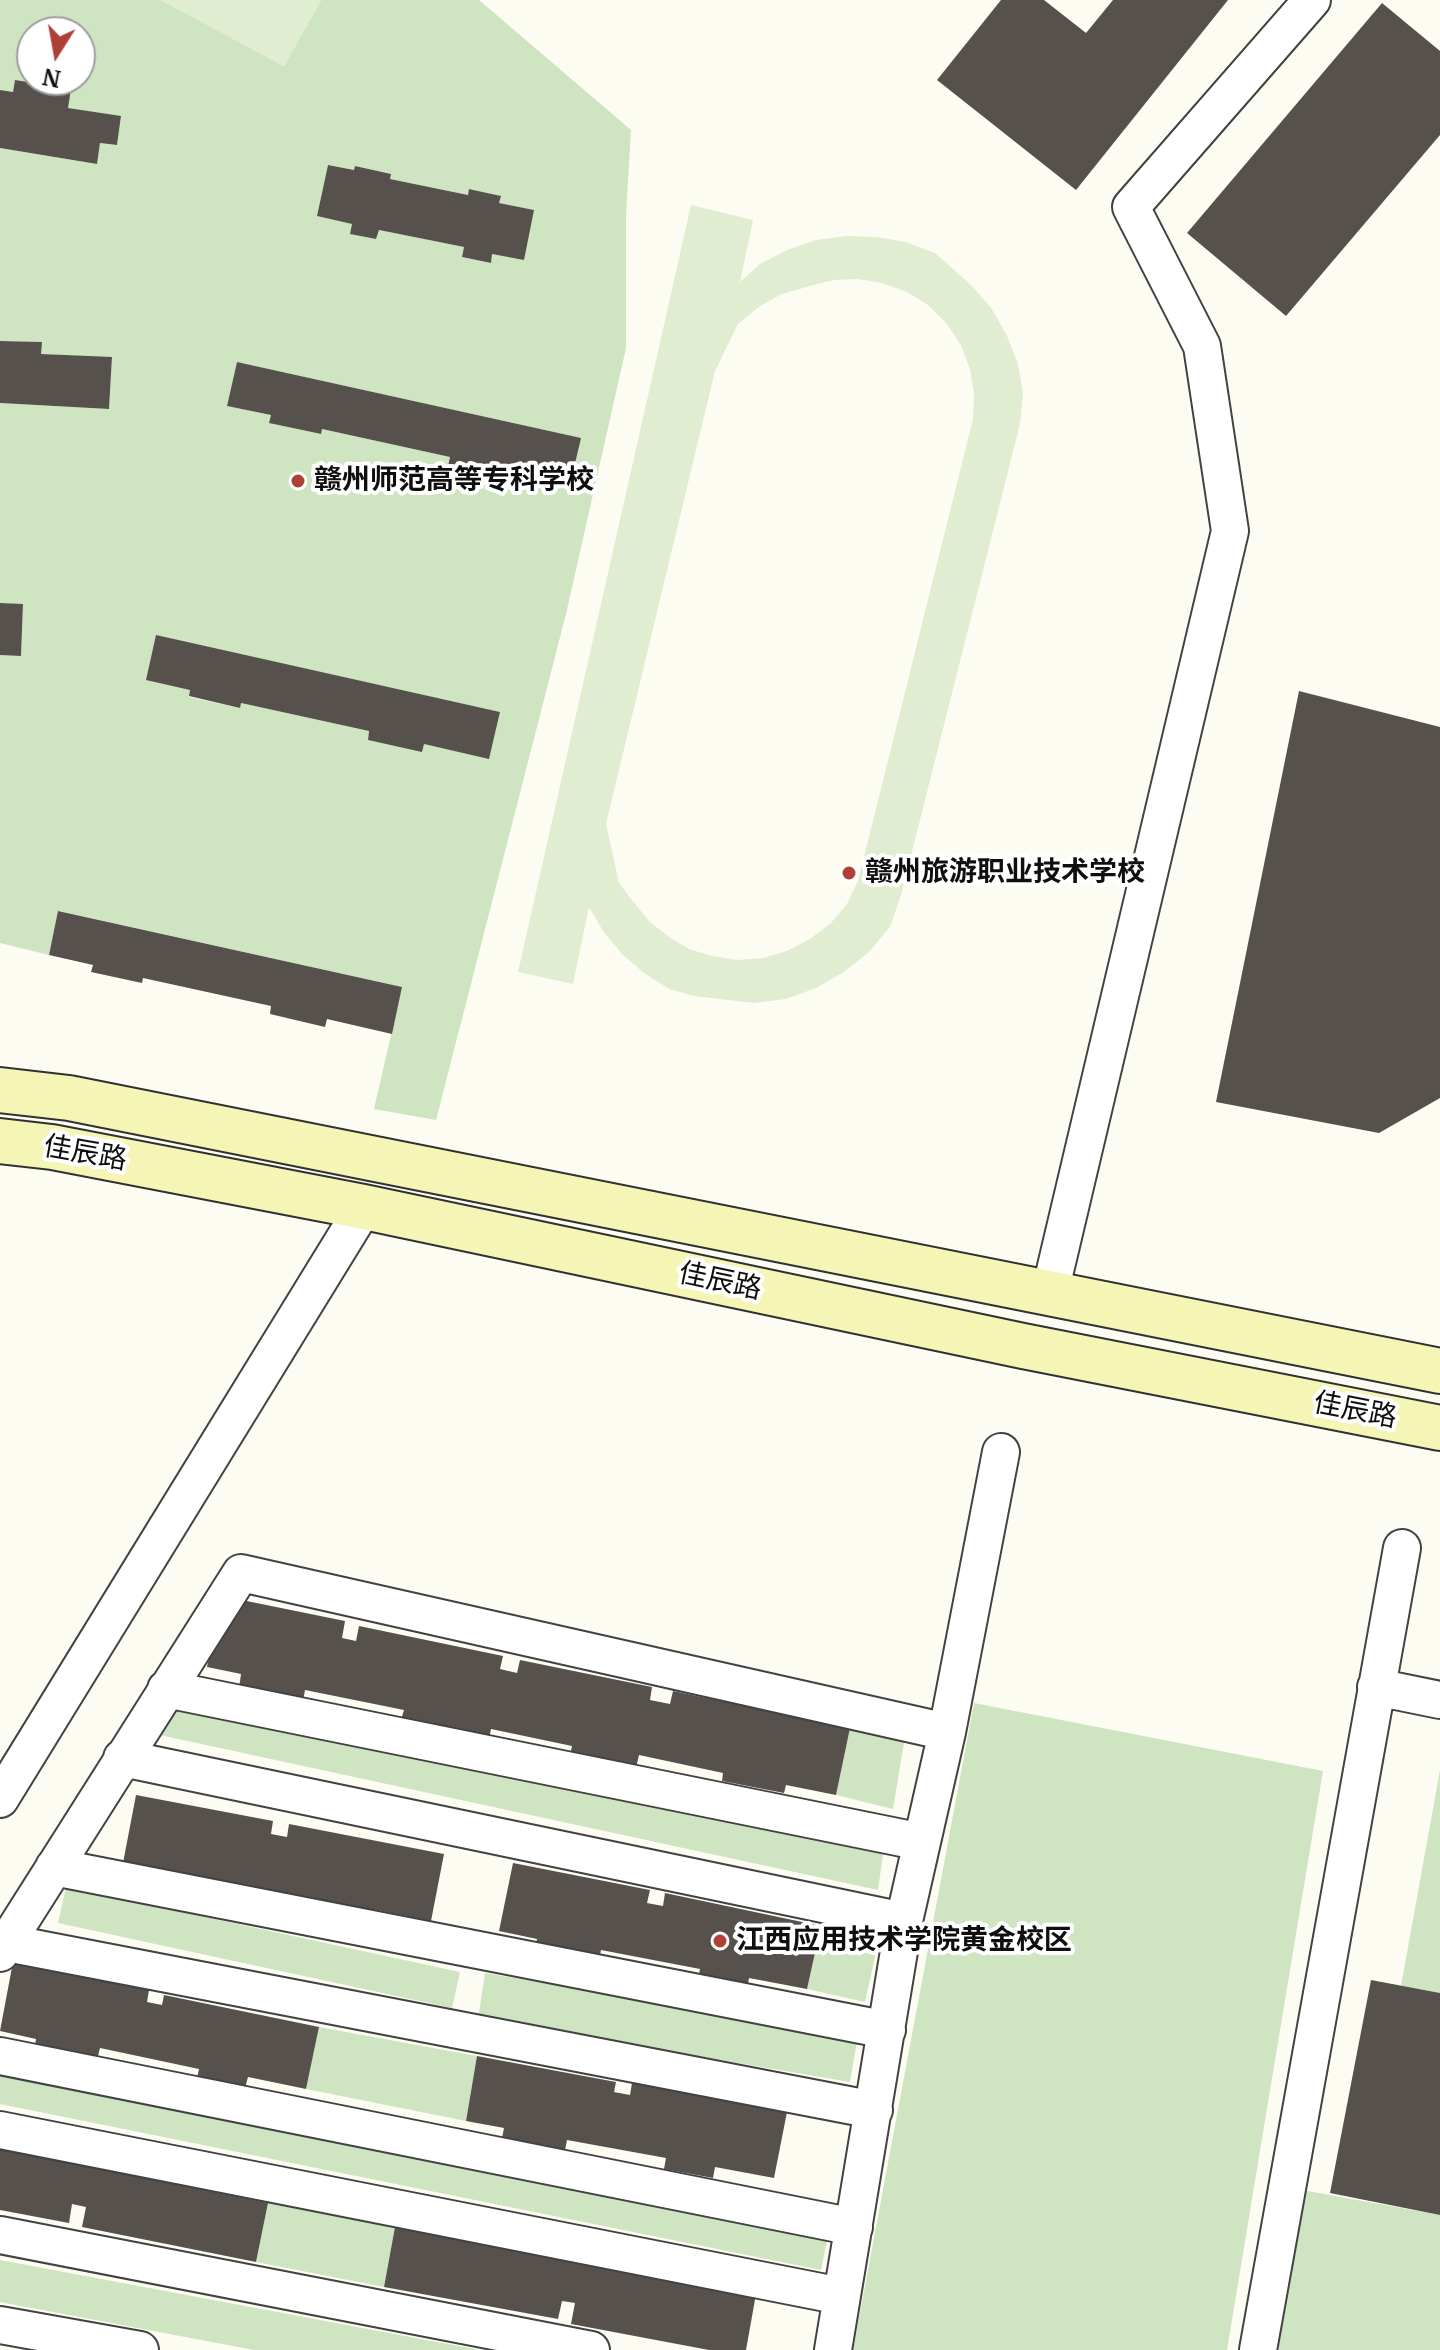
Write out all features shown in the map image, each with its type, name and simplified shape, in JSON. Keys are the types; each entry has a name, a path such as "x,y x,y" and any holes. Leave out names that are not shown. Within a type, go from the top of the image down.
{"main road":[{"name":"佳辰路","path":"0,1090 69,1098 1440,1371"},
{"name":"佳辰路","path":"0,1141 52,1147 364,1207 1023,1346 1440,1428"}],"street":[{"path":"1050,1292 1230,531 1202,346 1131,207 1312,0"},
{"path":"0,1799 364,1207"},
{"path":"833,2350 904,1921 947,1732 1001,1452"},
{"path":"1258,2350 1402,1548"},
{"path":"874,2110 3,1948 241,1573 947,1732"},
{"path":"1376,1687 1440,1700"},
{"path":"166,1689 922,1842"},
{"path":"122,1758 904,1921"},
{"path":"54,1867 887,2030"},
{"path":"0,2056 854,2227"},
{"path":"0,2130 841,2296"},
{"path":"0,2235 591,2350"},
{"path":"0,2325 140,2350"}],"green space":[{"name":"赣州师范高等专科学校","path":"0,0 161,0 284,66 321,0 479,0 631,130 626,216 626,348 566,614 436,1120 374,1109 402,987 59,911 49,955 0,943 0,655 21,656 23,605 0,603 0,403 109,409 112,358 41,354 41,342 0,341 0,148 97,164 100,143 117,145 121,117 68,108 45,96 96,96 96,16 16,16 16,81 13,92 0,90","holes":["328,165 354,170 355,166 390,174 390,179 468,195 470,189 500,196 499,203 533,210 524,259 492,254 490,263 462,257 464,247 379,230 376,239 351,234 352,224 317,216","237,362 580,438 571,485 504,470 502,478 448,465 450,457 322,429 320,434 270,423 271,415 227,406","156,636 500,712 489,758 424,744 422,751 368,740 369,731 241,703 239,708 189,697 190,690"]},
{"path":"161,0 321,0 284,66"},
{"path":"691,205 753,220 740,282 760,264 816,240 846,236 876,237 906,242 935,253 992,309 1018,364 1023,394 1020,424 901,895 890,927 869,952 844,972 816,988 786,999 754,1003 694,996 669,989 622,954 589,907 573,984 518,972","holes":["858,279 907,292 928,305 947,324 961,345 970,369 974,394 973,419 858,881 847,904 830,924 787,951 763,958 737,960 712,956 689,949 669,937 650,922 635,904 619,883 606,824 715,371 738,324 760,306 782,294 834,280"]},
{"path":"974,1703 1323,1771 1227,2350 853,2350"},
{"path":"174,1705 884,1847 878,1890 155,1734"},
{"path":"850,1728 905,1737 893,1809 836,1795"},
{"path":"1440,1770 1440,1993 1401,1986"},
{"path":"66,1887 460,1972 452,2008 58,1923"},
{"path":"821,1926 879,1939 865,2002 807,1989"},
{"path":"485,1973 858,2036 850,2082 478,2019"},
{"path":"319,2027 477,2056 466,2121 306,2089"},
{"path":"0,2073 827,2241 821,2270 0,2104"},
{"path":"1302,2190 1440,2215 1440,2350 1274,2350"},
{"path":"268,2203 395,2227 384,2287 256,2262"},
{"path":"0,2260 480,2350 254,2350 0,2302"}],"building":[{"path":"1001,0 1044,0 1086,33 1113,0 1228,0 1076,190 937,80"},
{"path":"1382,3 1440,51 1440,135 1286,316 1187,233"},
{"path":"16,80 16,96 70,96 68,108 121,116 117,145 100,143 97,164 0,148 0,90 13,92"},
{"path":"328,165 354,170 355,166 391,174 390,179 468,195 469,189 501,196 499,203 534,210 524,260 492,254 491,263 462,257 464,247 379,230 376,239 350,234 352,224 317,216"},
{"path":"0,341 42,342 41,354 112,357 109,409 0,403"},
{"path":"237,362 581,438 570,485 504,470 503,478 448,466 450,457 322,429 321,434 269,423 271,415 227,406"},
{"path":"0,603 23,604 21,656 0,655"},
{"path":"156,635 500,712 489,759 424,744 422,752 368,740 369,731 241,703 240,708 189,696 190,690 146,680"},
{"path":"1299,691 1440,727 1440,1098 1379,1133 1216,1102"},
{"path":"58,911 402,987 392,1034 327,1019 325,1027 270,1014 271,1006 143,978 142,983 91,972 93,965 49,955"},
{"path":"222,1596 345,1621 342,1638 356,1641 359,1626 503,1656 500,1669 517,1673 520,1660 652,1687 650,1700 670,1704 673,1691 850,1728 836,1795 786,1785 784,1793 722,1781 723,1773 639,1755 636,1768 570,1755 572,1746 491,1729 489,1739 401,1720 404,1710 305,1690 303,1701 239,1688 241,1674 207,1667"},
{"path":"136,1795 273,1821 271,1834 287,1837 289,1824 444,1854 431,1921 372,1909 370,1920 321,1910 323,1900 224,1881 222,1892 123,1863"},
{"path":"513,1863 650,1890 647,1903 663,1906 665,1893 821,1926 807,1989 749,1978 747,1989 698,1979 700,1969 601,1950 599,1960 535,1948 537,1939 499,1931"},
{"path":"13,1962 149,1990 147,2002 162,2005 164,1995 319,2027 306,2089 248,2077 245,2088 197,2078 199,2069 100,2048 97,2060 35,2047 36,2039 0,2031"},
{"path":"1371,1980 1440,1993 1440,2215 1330,2193"},
{"path":"477,2056 616,2082 614,2092 630,2095 632,2083 787,2112 774,2178 715,2167 713,2178 664,2169 666,2158 567,2140 565,2150 502,2138 504,2128 466,2121"},
{"path":"0,2149 268,2203 256,2262 82,2227 86,2207 72,2204 69,2223 0,2210"},
{"path":"395,2227 756,2294 746,2350 709,2350 571,2324 575,2303 562,2301 558,2319 384,2287"}],"place":[{"name":"赣州师范高等专科学校","path":"298,481"},
{"name":"赣州旅游职业技术学校","path":"849,873"},
{"name":"江西应用技术学院黄金校区","path":"720,1941"}]}
